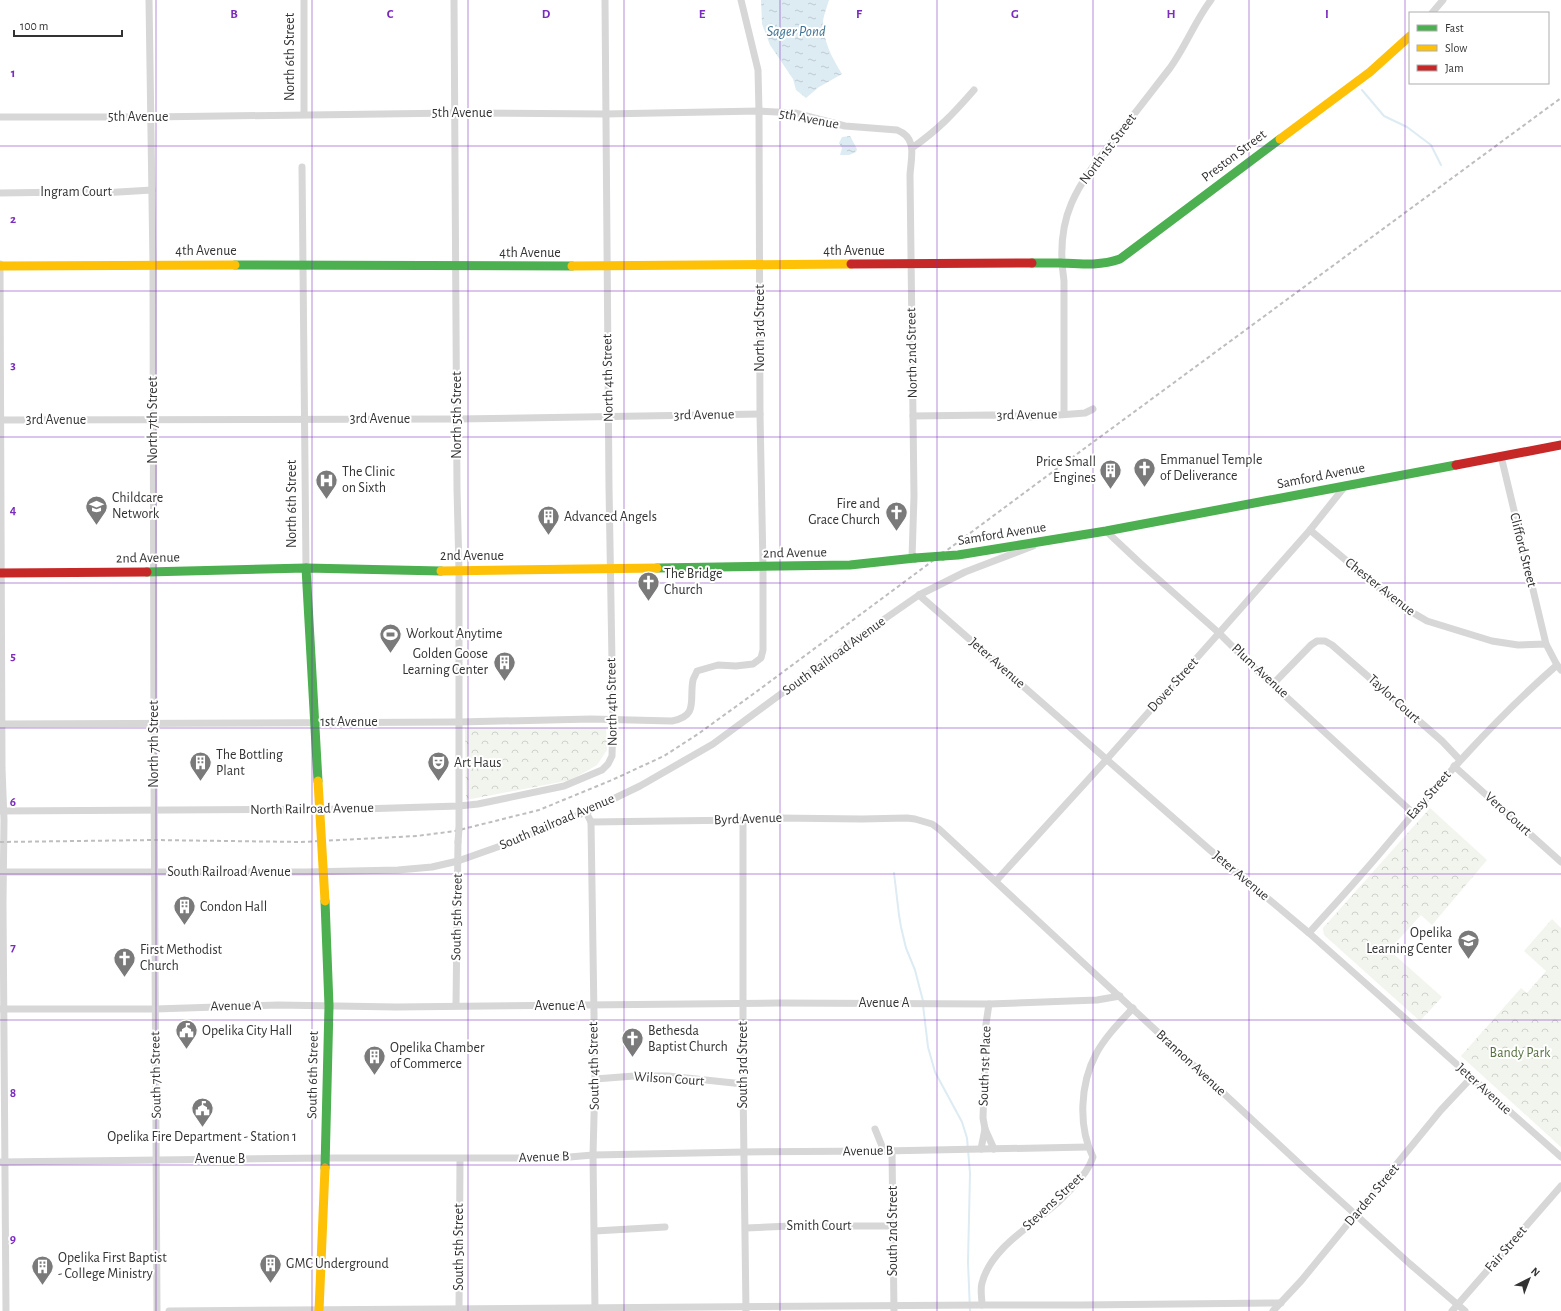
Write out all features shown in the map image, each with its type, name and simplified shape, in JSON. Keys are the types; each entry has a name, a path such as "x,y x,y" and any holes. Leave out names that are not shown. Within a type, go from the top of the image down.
{"street":[{"name":"North 7th Street","path":"149,0 153,265 154,840"},
{"name":"North 6th Street","path":"304,0 304,114"},
{"name":"North 5th Street","path":"454,0 460,722 459,829"},
{"name":"North 4th Street","path":"605,0 608,417 613,720 612,756"},
{"name":"North 3rd Street","path":"692,706 693,680 697,671 718,665 736,666 753,664 761,658 763,650 758,70 741,0"},
{"name":"North 1st Street","path":"1064,414 1064,281 1061,263 1062,239 1067,213 1073,198 1086,175 1180,54 1202,12 1211,0"},
{"path":"1433,12 1443,0"},
{"name":"Preston Street","path":"1061,263 1096,265 1120,259 1370,72 1409,37"},
{"path":"912,148 933,133 952,116 974,90"},
{"name":"5th Avenue","path":"0,117 150,117 455,113 605,114 759,111 795,113 845,126 897,130 905,133 910,139 912,148"},
{"name":"North 2nd Street","path":"912,148 910,175 910,264 914,496 913,558"},
{"name":"North 6th Street","path":"302,168 306,568 321,840"},
{"name":"Ingram Court","path":"0,193 102,193 152,190"},
{"name":"4th Avenue","path":"0,265 303,265 456,267 1061,263"},
{"path":"0,265 2,811 4,842 2,872 2,1008 6,1311"},
{"name":"3rd Avenue","path":"913,416 992,415 1033,417 1085,413 1093,409"},
{"name":"3rd Avenue","path":"0,420 457,419 760,414"},
{"name":"Samford Avenue","path":"943,556 1044,542 1106,531 1561,445"},
{"name":"Clifford Street","path":"1502,456 1546,644"},
{"name":"Dover Street","path":"996,881 1219,633 1310,530 1346,485"},
{"name":"Chester Avenue","path":"1310,530 1398,604 1427,621 1492,641 1518,644 1546,644"},
{"name":"Plum Avenue","path":"1106,531 1219,633 1413,813"},
{"name":"South Railroad Avenue","path":"2,872 306,872 398,870 432,867 458,861 506,844 586,812 640,786 713,744 850,643 919,595 965,572 1044,542"},
{"name":"2nd Avenue","path":"1,573 153,572 306,568 459,570 763,567 850,565 943,556"},
{"name":"Jeter Avenue","path":"919,595 1233,870 1309,933 1561,1157"},
{"name":"Taylor Court","path":"1273,684 1311,645 1317,641 1325,641 1352,662 1442,741 1460,760"},
{"path":"1546,644 1559,668"},
{"name":"Easy Street","path":"1309,933 1386,847 1454,766 1526,692 1559,668"},
{"name":"1st Avenue","path":"2,724 460,722 590,719 672,721 681,719 688,714 692,706"},
{"name":"North Railroad Avenue","path":"2,811 459,809 564,786 602,770 608,764 612,756"},
{"name":"Vero Court","path":"1454,766 1561,862"},
{"path":"586,812 591,822"},
{"name":"Byrd Avenue","path":"591,822 742,820 778,818 915,819"},
{"name":"Brannon Avenue","path":"915,819 932,824 939,828 1303,1167 1465,1311"},
{"name":"South 3rd Street","path":"742,820 746,1309"},
{"name":"South 4th Street","path":"591,822 595,1080 593,1155 595,1310"},
{"name":"South 5th Street","path":"456,1005 459,829"},
{"name":"South 7th Street","path":"154,840 157,1311"},
{"name":"South 6th Street","path":"319,1310 329,1006 321,840"},
{"name":"Avenue A","path":"2,1008 155,1008 278,1005 593,1006 743,1004 989,1004 1097,1000 1120,996"},
{"name":"South 1st Place","path":"981,1149 985,1129 983,1109 986,1024 989,1004"},
{"name":"Stevens Street","path":"982,1305 982,1283 989,1267 998,1254 1056,1204 1080,1180 1091,1166 1093,1157 1088,1147 1084,1126 1084,1102 1090,1068 1097,1053 1132,1008"},
{"name":"Wilson Court","path":"595,1080 634,1076 668,1076 743,1084"},
{"name":"Darden Street","path":"1272,1311 1282,1303 1301,1281 1441,1110 1471,1078"},
{"path":"875,1129 884,1151"},
{"name":"South 1st Place","path":"985,1129 994,1149"},
{"name":"Avenue B","path":"3,1162 157,1159 558,1158 593,1155 1088,1147"},
{"name":"South 2nd Street","path":"892,1150 894,1308"},
{"name":"South 5th Street","path":"459,1310 460,1159"},
{"name":"Fair Street","path":"1452,1311 1561,1186"},
{"name":"Smith Court","path":"746,1228 791,1226 893,1226"},
{"path":"595,1231 665,1227"},
{"path":"0,1235 6,1229"},
{"path":"168,1311 894,1308 982,1305 1282,1303"}],"green space":[{"path":"465,728 606,728 607,750 597,765 571,780 466,800"},
{"path":"1430,808 1487,860 1432,925 1421,915 1389,950 1442,997 1420,1021 1324,935 1323,928"},
{"name":"Bandy Park","path":"1552,919 1561,928 1561,1147 1461,1056 1521,988 1527,993 1546,971 1524,951"}],"water":[{"name":"Sager Pond","path":"761,0 829,0 823,21 823,28 826,42 842,74 819,87 806,98 796,90 793,79 770,45 762,24"},
{"path":"850,136 857,149 856,152 849,155 840,155 842,148 839,143 842,137"}],"waterway":[{"path":"1362,90 1384,116 1407,127 1431,145 1441,165"},
{"path":"894,873 901,927 923,1001"},
{"path":"923,1005 928,1047 935,1072 962,1122 967,1138 970,1173 968,1262 970,1311"}],"railway":[{"path":"0,842 154,840 301,842 417,836 455,831 539,810 612,780 664,756 698,734 756,692 1561,98"}],"traffic: fast":[{"path":"1032,263 1090,264 1105,263 1120,259 1280,139"},
{"path":"235,265 572,266"},
{"path":"943,556 958,555 1106,531 1456,465"},
{"path":"915,558 943,556"},
{"path":"657,568 850,565 915,558"},
{"path":"306,568 318,781"},
{"path":"147,572 306,568 441,571"},
{"path":"325,901 329,1006 325,1168"}],"traffic: slow":[{"path":"1280,139 1370,72 1409,37"},
{"path":"572,266 851,264"},
{"path":"0,266 235,265"},
{"path":"441,571 657,568"},
{"path":"318,781 325,901"},
{"path":"319,1311 325,1168"}],"traffic: jam":[{"path":"851,264 1032,263"},
{"path":"1456,465 1561,445"},
{"path":"0,573 147,572"}],"place":[{"name":"Emmanuel Temple of Deliverance","path":"1144,488"},
{"name":"Price Small Engines","path":"1111,490"},
{"name":"The Clinic on Sixth","path":"326,500"},
{"name":"Childcare Network","path":"97,526"},
{"name":"Fire and Grace Church","path":"896,532"},
{"name":"Advanced Angels","path":"549,536"},
{"name":"The Bridge Church","path":"648,602"},
{"name":"Workout Anytime","path":"391,654"},
{"name":"Golden Goose Learning Center","path":"504,682"},
{"name":"The Bottling Plant","path":"201,782"},
{"name":"Art Haus","path":"439,782"},
{"name":"Condon Hall","path":"184,926"},
{"name":"Opelika Learning Center","path":"1468,960"},
{"name":"First Methodist Church","path":"124,978"},
{"name":"Opelika City Hall","path":"187,1050"},
{"name":"Bethesda Baptist Church","path":"632,1058"},
{"name":"Opelika Chamber of Commerce","path":"374,1076"},
{"name":"Opelika Fire Department - Station 1","path":"202,1128"},
{"name":"GMC Underground","path":"270,1284"},
{"name":"Opelika First Baptist - College Ministry","path":"42,1286"}]}
